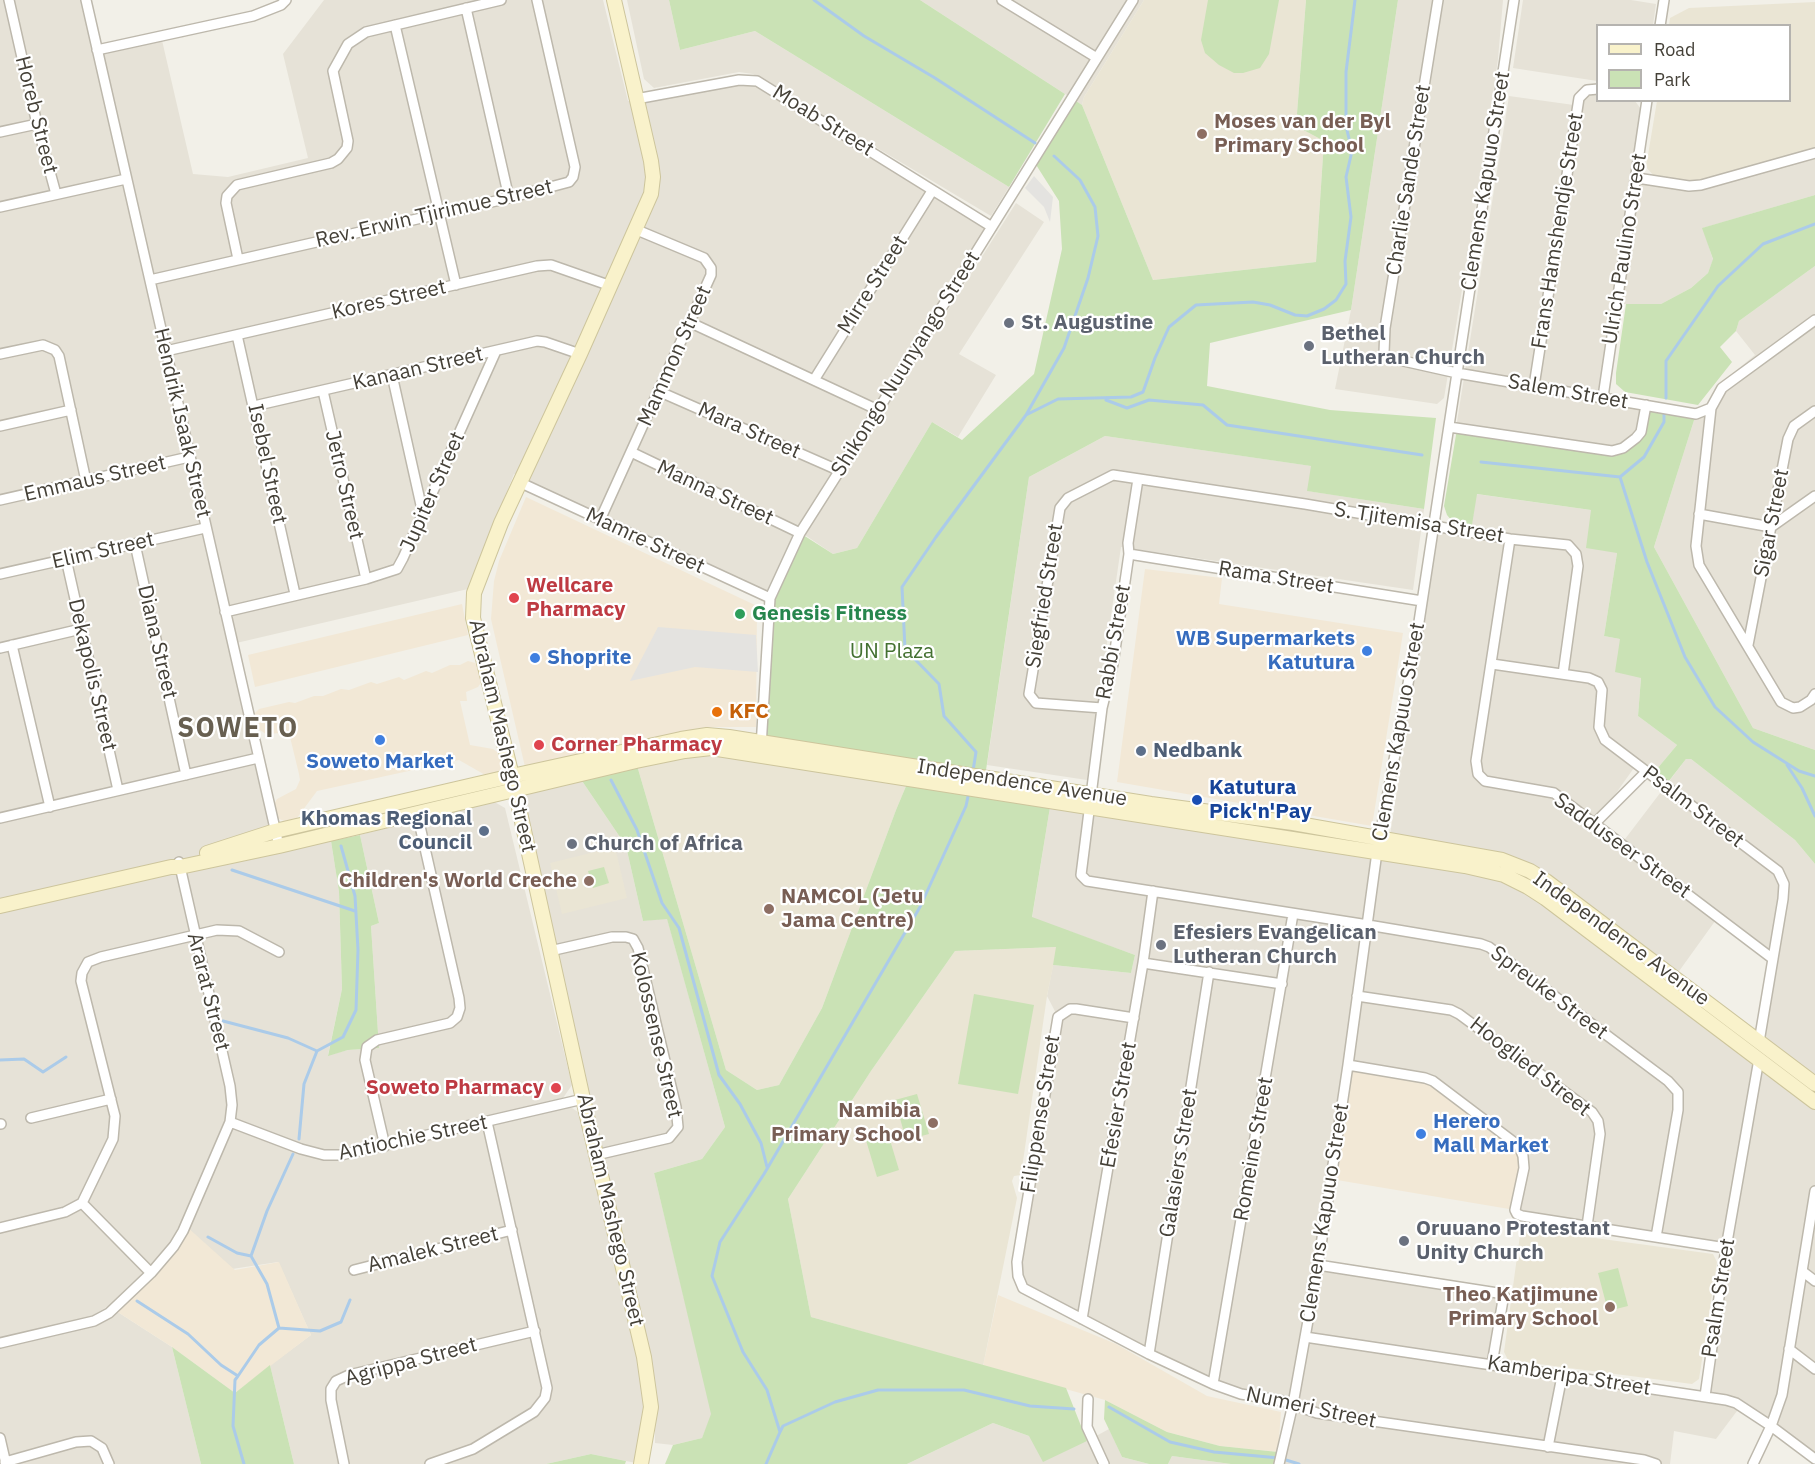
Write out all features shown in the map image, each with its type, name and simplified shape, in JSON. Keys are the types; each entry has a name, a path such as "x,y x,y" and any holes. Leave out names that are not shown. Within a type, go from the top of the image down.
{"main road":[{"name":"Abraham Mashego Street","path":"614,0 651,161 653,177 651,194 580,354 519,482 474,593 474,610 476,630 644,1357 650,1388 650,1417 641,1464"},
{"name":"Independence Avenue","path":"0,906 707,735 761,748 1091,800 1488,870 1528,887 1815,1102"},
{"name":"Independence Avenue","path":"277,838 345,823 411,815 513,783"},
{"name":"Independence Avenue","path":"1091,800 1293,823 1491,857 1530,872 1546,881 1812,1080"}],"street":[{"name":"Horeb Street","path":"9,0 37,124 56,194"},
{"name":"Hendrik Isaak Street","path":"86,0 277,838"},
{"path":"97,50 253,16 281,5 286,0"},
{"path":"238,259 227,210 227,196 237,185 331,163 338,159 347,148 348,141 333,71 348,44 366,32 501,0"},
{"name":"Rev. Erwin Tjirimue Street","path":"150,279 509,198 569,182 575,172 537,0"},
{"path":"1002,0 1097,58"},
{"name":"Shikongo Nuunyango Street","path":"761,748 770,598 800,533 1132,0"},
{"name":"Charlie Sande Street","path":"1389,358 1384,353 1383,347 1438,0"},
{"name":"Clemens Kapuuo Street","path":"1279,1464 1293,1404 1318,1265 1379,838 1422,601 1514,0"},
{"path":"1660,24 1664,0"},
{"path":"466,8 509,198"},
{"path":"395,25 456,285"},
{"name":"Moab Street","path":"636,99 740,80 757,81 992,227"},
{"name":"Frans Hamshendje Street","path":"1534,386 1579,98 1587,90 1596,89"},
{"name":"Ulrich Paulino Street","path":"1603,397 1647,102"},
{"path":"0,132 37,124"},
{"path":"1637,178 1689,186 1701,185 1815,153"},
{"path":"0,207 126,179"},
{"name":"Mirre Street","path":"814,380 932,191"},
{"name":"Mammon Street","path":"600,520 710,279 711,268 708,262 636,230"},
{"name":"Kores Street","path":"166,351 545,265 611,286"},
{"path":"1815,320 1722,388 1711,408 1696,546 1697,560 1780,702 1793,708 1800,707 1811,700 1815,694"},
{"path":"689,322 878,410"},
{"name":"Isebel Street","path":"237,335 295,594"},
{"name":"Kanaan Street","path":"254,406 541,341 580,354"},
{"path":"0,354 43,345 55,350 59,356 86,481"},
{"name":"Jupiter Street","path":"225,612 366,579 397,569 496,351"},
{"name":"Salem Street","path":"1389,358 1457,373 1696,414 1711,408"},
{"path":"392,375 423,514"},
{"name":"Jetro Street","path":"323,391 366,579"},
{"name":"Mara Street","path":"658,391 840,471"},
{"path":"1449,427 1612,451 1623,448 1641,432 1646,405"},
{"path":"0,426 71,410"},
{"name":"Sigar Street","path":"1748,645 1790,432 1794,426 1815,411"},
{"name":"Manna Street","path":"631,453 800,533"},
{"name":"Emmaus Street","path":"0,501 189,457"},
{"name":"Siegfried Street","path":"1102,708 1036,703 1029,694 1060,508 1068,498 1109,476 1138,479"},
{"name":"S. Tjitemisa Street","path":"1138,479 1510,539 1562,543 1571,547 1576,554 1578,566 1563,674"},
{"name":"Rabbi Street","path":"1091,800 1102,708 1113,664 1138,479"},
{"name":"Mamre Street","path":"519,482 770,598"},
{"path":"1699,514 1771,527 1815,496"},
{"name":"Elim Street","path":"0,574 205,528"},
{"name":"Sadduseer Street","path":"1510,539 1476,761 1478,774 1485,781 1493,783 1550,791 1773,958"},
{"name":"Diana Street","path":"135,544 186,775"},
{"name":"Rama Street","path":"1129,554 1422,601"},
{"name":"Dekapolis Street","path":"66,559 118,790"},
{"path":"0,648 81,629"},
{"path":"12,645 50,807"},
{"name":"Psalm Street","path":"1492,664 1588,678 1598,682 1602,690 1599,727 1602,736 1778,871 1784,890 1759,1042"},
{"path":"0,818 258,758"},
{"path":"1594,823 1646,772"},
{"name":"Spreuke Street","path":"1091,800 1080,872 1087,881 1481,944 1489,947 1674,1086 1679,1100 1678,1110 1656,1237"},
{"path":"385,1146 365,1060 367,1047 377,1040 450,1023 457,1017 460,1008 411,815"},
{"name":"Ararat Street","path":"176,865 230,1086 231,1122"},
{"name":"Efesier Street","path":"1083,1319 1153,891"},
{"name":"Romeine Street","path":"1212,1384 1293,914"},
{"path":"0,1228 65,1212 82,1203 113,1139 116,1123 81,981 84,967 93,959 217,930 239,932 279,952"},
{"name":"Kolossense Street","path":"550,951 612,937 633,939 638,948 676,1107 678,1127 669,1138 596,1155"},
{"path":"1143,963 1282,984"},
{"name":"Galasiers Street","path":"1149,1354 1209,972"},
{"name":"Hooglied Street","path":"1357,996 1451,1010 1460,1014 1592,1112 1598,1121 1600,1134 1587,1226"},
{"name":"Filippense Street","path":"1023,1288 1018,1276 1017,1262 1058,1017 1070,1009 1076,1009 1134,1018"},
{"name":"Psalm Street","path":"1705,1396 1726,1248 1759,1059"},
{"path":"1348,1065 1425,1077 1437,1083 1519,1146 1524,1168 1515,1210 1517,1214 1726,1248"},
{"path":"31,1118 111,1099"},
{"name":"Antiochie Street","path":"231,1122 301,1149 324,1155 350,1154 583,1099"},
{"path":"0,1343 94,1321 109,1313 152,1273 178,1241 186,1226 231,1122"},
{"path":"430,1464 487,1442 534,1412 541,1406 547,1388 487,1122"},
{"path":"1753,1464 1782,1395 1815,1193"},
{"path":"82,1203 152,1273"},
{"name":"Amalek Street","path":"354,1270 513,1230"},
{"path":"1318,1265 1504,1294 1492,1364"},
{"path":"1802,1271 1815,1281"},
{"name":"Numeri Street","path":"1023,1288 1149,1354 1212,1384 1241,1394 1293,1404 1317,1413 1644,1460 1656,1464"},
{"name":"Agrippa Street","path":"344,1464 331,1400 331,1389 336,1381 349,1375 535,1330"},
{"name":"Kamberipa Street","path":"1305,1337 1732,1401 1815,1459"},
{"path":"1789,1349 1815,1369"},
{"path":"1548,1447 1562,1376"},
{"path":"1088,1399 1087,1427 1104,1464"},
{"path":"0,1438 5,1463 76,1442 91,1441 102,1448 109,1464"}],"shaded area":[{"path":"0,0 86,0 97,50 161,36 193,174 228,177 308,158 283,54 324,0 603,0 628,101 750,80 989,224 792,538 768,591 514,474 468,589 232,644 275,831 179,862 0,905"},
{"path":"627,0 669,0 680,50 755,31 1009,187 991,216 753,74 739,72 654,88 644,79"},
{"path":"920,0 1144,0 1084,97 1082,105"},
{"name":"Moses van der Byl Primary School","path":"1144,0 1306,0 1296,126 1324,141 1316,262 1153,280 1082,105 1084,97"},
{"path":"1398,0 1503,0 1498,59 1485,151 1444,398 1437,404 1335,389 1351,310"},
{"path":"1523,0 1631,0 1656,4 1653,24 1596,24 1596,81 1513,68"},
{"path":"1815,2 1815,150 1698,182 1653,175 1646,167 1657,102 1791,102 1791,24 1669,24 1670,18 1689,8"},
{"path":"1591,94 1596,95 1596,102 1636,102 1641,109 1630,178 1689,186 1815,153 1815,195 1703,228 1713,260 1708,273 1691,288 1661,304 1617,304 1603,397 1646,405 1641,432 1616,450 1456,428 1509,96 1581,106 1583,99"},
{"path":"1034,176 1053,197 1050,222 1044,207 1025,188"},
{"path":"1016,203 1044,222 959,354 996,375 958,437 932,422 857,548 833,554 805,535"},
{"path":"1815,266 1815,750 1753,728 1654,547 1696,414 1709,404 1717,386 1755,355 1736,331 1739,321"},
{"path":"1105,436 1312,466 1308,491 1424,509 1413,590 1121,547 1087,780 987,765 1029,477"},
{"path":"1476,494 1591,510 1617,553 1604,636 1620,639 1641,678 1638,716 1677,745 1651,776 1636,765 1595,823 1622,843 1686,759 1691,759 1795,840 1815,864 1815,1085 1759,1042 1773,959 1718,917 1677,974 1549,877 1390,835 1438,531 1470,537"},
{"path":"526,497 757,606 756,727 707,727 525,767 491,619 494,581 499,561"},
{"path":"1145,569 1222,578 1219,604 1403,633 1372,826 1117,782"},
{"path":"462,604 468,635 255,687 248,655"},
{"path":"658,627 756,635 758,672 695,667 630,681"},
{"name":"Soweto Market","path":"468,661 479,664 483,680 478,687 466,692 467,701 460,701 470,745 493,749 497,752 502,766 498,774 487,776 459,760 317,791 297,818 288,822 279,819 274,804 277,799 296,789 300,780 299,774 290,737 282,733 266,734 257,728 254,719 259,709 289,702 295,703 341,689 349,690 371,682 377,684 399,677 404,680 426,671 432,673 450,665 460,665"},
{"name":"NAMCOL (Jetu Jama Centre)","path":"685,752 909,779 822,1008 779,1085 757,1090 726,1070 636,762"},
{"path":"578,775 626,846 643,921 667,918 725,1127 702,1159 654,1173 712,1414 702,1438 673,1445 655,1443 655,1406 515,789"},
{"path":"491,800 505,808 572,1085 563,1098 325,1155 346,1160 569,1106 581,1114 642,1346 650,1417 641,1464 591,1454 546,1464 294,1464 270,1365 311,1335 278,1262 232,1269 154,1269 110,1305 88,1318 0,1342 0,910 173,870 331,841 339,892 342,989 328,1055 348,1050 379,1048 371,926 379,923 360,835"},
{"path":"1051,801 1516,880 1815,1102 1815,1459 1740,1407 1716,1439 1674,1431 1670,1464 1279,1464 1293,1404 1212,1384 1023,1288 1017,1262 1058,1017 1047,996 1053,965 1131,973 1135,955 1032,918","holes":["1348,1065 1522,1216 1726,1248 1705,1396 1492,1363 1504,1294 1318,1265"]},
{"name":"Children's World Creche","path":"615,847 627,898 562,914 550,863"},
{"name":"Namibia Primary School","path":"1057,947 1047,996 1021,1175 1014,1176 1012,1181 1017,1198 983,1366 811,1317 788,1199 871,1071 955,951"},
{"name":"Herero Mall Market","path":"1348,1065 1425,1078 1521,1151 1515,1210 1331,1179"},
{"path":"186,1226 235,1270 279,1262 311,1335 235,1393 172,1347 113,1309 151,1273"},
{"name":"Theo Katjimune Primary School","path":"1521,1228 1713,1254 1717,1262 1699,1379 1692,1384 1508,1360 1504,1352"},
{"path":"998,1295 1116,1344 1207,1396 1281,1412 1278,1452 1220,1446 1167,1432 1105,1400 983,1366"},
{"path":"113,1309 172,1347 201,1464 0,1464 0,1344 86,1323"},
{"path":"993,1423 1029,1436 1087,1441 1109,1429 1122,1457 1149,1464 907,1464"},
{"path":"1172,1456 1231,1464 1168,1464"}],"green space":[{"path":"669,0 920,0 1065,94 1009,187 755,31 680,50"},
{"path":"1208,0 1279,0 1269,54 1260,68 1234,73 1219,65 1205,53 1201,40"},
{"name":"UN Plaza","path":"1306,0 1398,0 1351,310 1210,343 1207,386 1330,410 1436,418 1424,509 1307,491 1311,466 1105,436 1029,477 985,777 762,742 769,606 800,533 833,554 857,548 932,422 962,440 1034,374 1062,249 1059,201 1033,160 1070,97 1082,105 1153,280 1316,262 1324,141 1296,126"},
{"path":"1815,195 1815,266 1739,321 1736,331 1720,347 1732,362 1698,405 1625,392 1616,384 1626,304 1661,304 1691,288 1708,273 1713,259 1702,228"},
{"path":"1646,405 1696,414 1654,547 1753,728 1815,750 1815,864 1795,840 1691,759 1686,759 1665,786 1651,776 1677,745 1638,716 1641,678 1615,672 1620,639 1604,636 1617,553 1586,548 1591,510 1477,494 1472,525 1452,521 1447,515 1444,506 1457,429 1612,451 1636,438"},
{"path":"636,762 726,1070 757,1090 779,1085 822,1008 909,779 1051,801 1032,917 1135,955 1131,973 1053,965 1056,947 955,951 871,1071 788,1199 811,1317 1066,1388 1087,1441 1043,1462 1029,1436 993,1423 907,1464 665,1464 673,1445 702,1438 711,1414 654,1173 702,1159 725,1127 667,919 643,921 626,846 578,775"},
{"path":"360,835 379,923 371,926 379,1048 348,1050 328,1056 342,989 339,892 331,841"},
{"path":"604,867 609,883 593,888 588,871"},
{"path":"974,994 1034,1005 1018,1094 958,1084"},
{"path":"917,1094 929,1134 906,1140 895,1100"},
{"path":"887,1130 899,1170 877,1177 865,1137"},
{"path":"1618,1268 1628,1306 1608,1311 1598,1273"},
{"path":"172,1347 235,1393 270,1365 294,1464 201,1464"},
{"path":"1105,1400 1167,1432 1220,1446 1278,1452 1274,1464 1231,1464 1172,1456 1168,1464 1149,1464 1122,1457 1104,1419"},
{"path":"591,1454 626,1461 625,1464 546,1464"}],"waterway":[{"path":"814,0 864,36 935,78 1035,143"},
{"path":"1026,415 1058,399 1131,397 1143,392 1169,327 1196,305 1253,302 1270,305 1295,315 1307,316 1324,309 1336,300 1346,284 1345,261 1351,217 1346,177 1352,151 1346,126 1346,72 1355,0"},
{"path":"973,771 976,752 944,716 939,684 905,649 902,587 1026,415 1064,348 1088,278 1098,236 1095,207 1080,180 1054,156"},
{"path":"1666,398 1666,361 1718,286 1763,244 1815,224"},
{"path":"1106,400 1127,408 1149,400 1203,405 1227,425 1422,455"},
{"path":"1481,462 1620,477 1644,457 1664,422 1664,414"},
{"path":"1620,477 1647,562 1685,657 1715,707 1753,742 1799,771 1815,776"},
{"path":"1787,765 1802,788 1815,816"},
{"path":"611,780 637,830 662,903 679,928 719,1075 740,1104 761,1143 767,1167"},
{"path":"766,1464 780,1432 767,1390 743,1352 712,1276 720,1242 764,1174 920,907 966,806 969,792"},
{"path":"299,1139 304,1084 317,1051 343,1037 356,1010 358,950 355,896 341,846"},
{"path":"232,870 355,911"},
{"path":"223,1021 288,1038 317,1051"},
{"path":"0,1060 24,1059 43,1072 66,1057"},
{"path":"251,1256 267,1211 293,1154"},
{"path":"208,1237 237,1253 251,1256 267,1284 279,1328"},
{"path":"244,1464 233,1426 235,1380 259,1345 279,1328 320,1331 341,1322 350,1300"},
{"path":"137,1301 188,1334 221,1365 238,1376"},
{"path":"780,1432 783,1426 835,1402 878,1390 964,1390 1030,1406 1074,1409"},
{"path":"1109,1407 1170,1442 1214,1452 1279,1458"},
{"path":"1286,1460 1299,1464"}],"place":[{"name":"Moses van der Byl Primary School","path":"1202,134"},
{"name":"St. Augustine","path":"1009,323"},
{"name":"Bethel Lutheran Church","path":"1309,346"},
{"name":"Wellcare Pharmacy","path":"514,598"},
{"name":"Genesis Fitness","path":"740,614"},
{"name":"WB Supermarkets Katutura","path":"1367,651"},
{"name":"Shoprite","path":"535,658"},
{"name":"KFC","path":"717,712"},
{"name":"Soweto Market","path":"380,740"},
{"name":"Corner Pharmacy","path":"539,745"},
{"name":"Nedbank","path":"1141,751"},
{"name":"Katutura Pick'n'Pay","path":"1197,800"},
{"name":"Khomas Regional Council","path":"484,831"},
{"name":"Church of Africa","path":"572,844"},
{"name":"Children's World Creche","path":"589,881"},
{"name":"NAMCOL (Jetu Jama Centre)","path":"769,909"},
{"name":"Efesiers Evangelican Lutheran Church","path":"1161,945"},
{"name":"Soweto Pharmacy","path":"556,1088"},
{"name":"Namibia Primary School","path":"933,1123"},
{"name":"Herero Mall Market","path":"1421,1134"},
{"name":"Oruuano Protestant Unity Church","path":"1404,1241"},
{"name":"Theo Katjimune Primary School","path":"1610,1307"}],"district":[{"name":"SOWETO","path":"238,729"}]}
